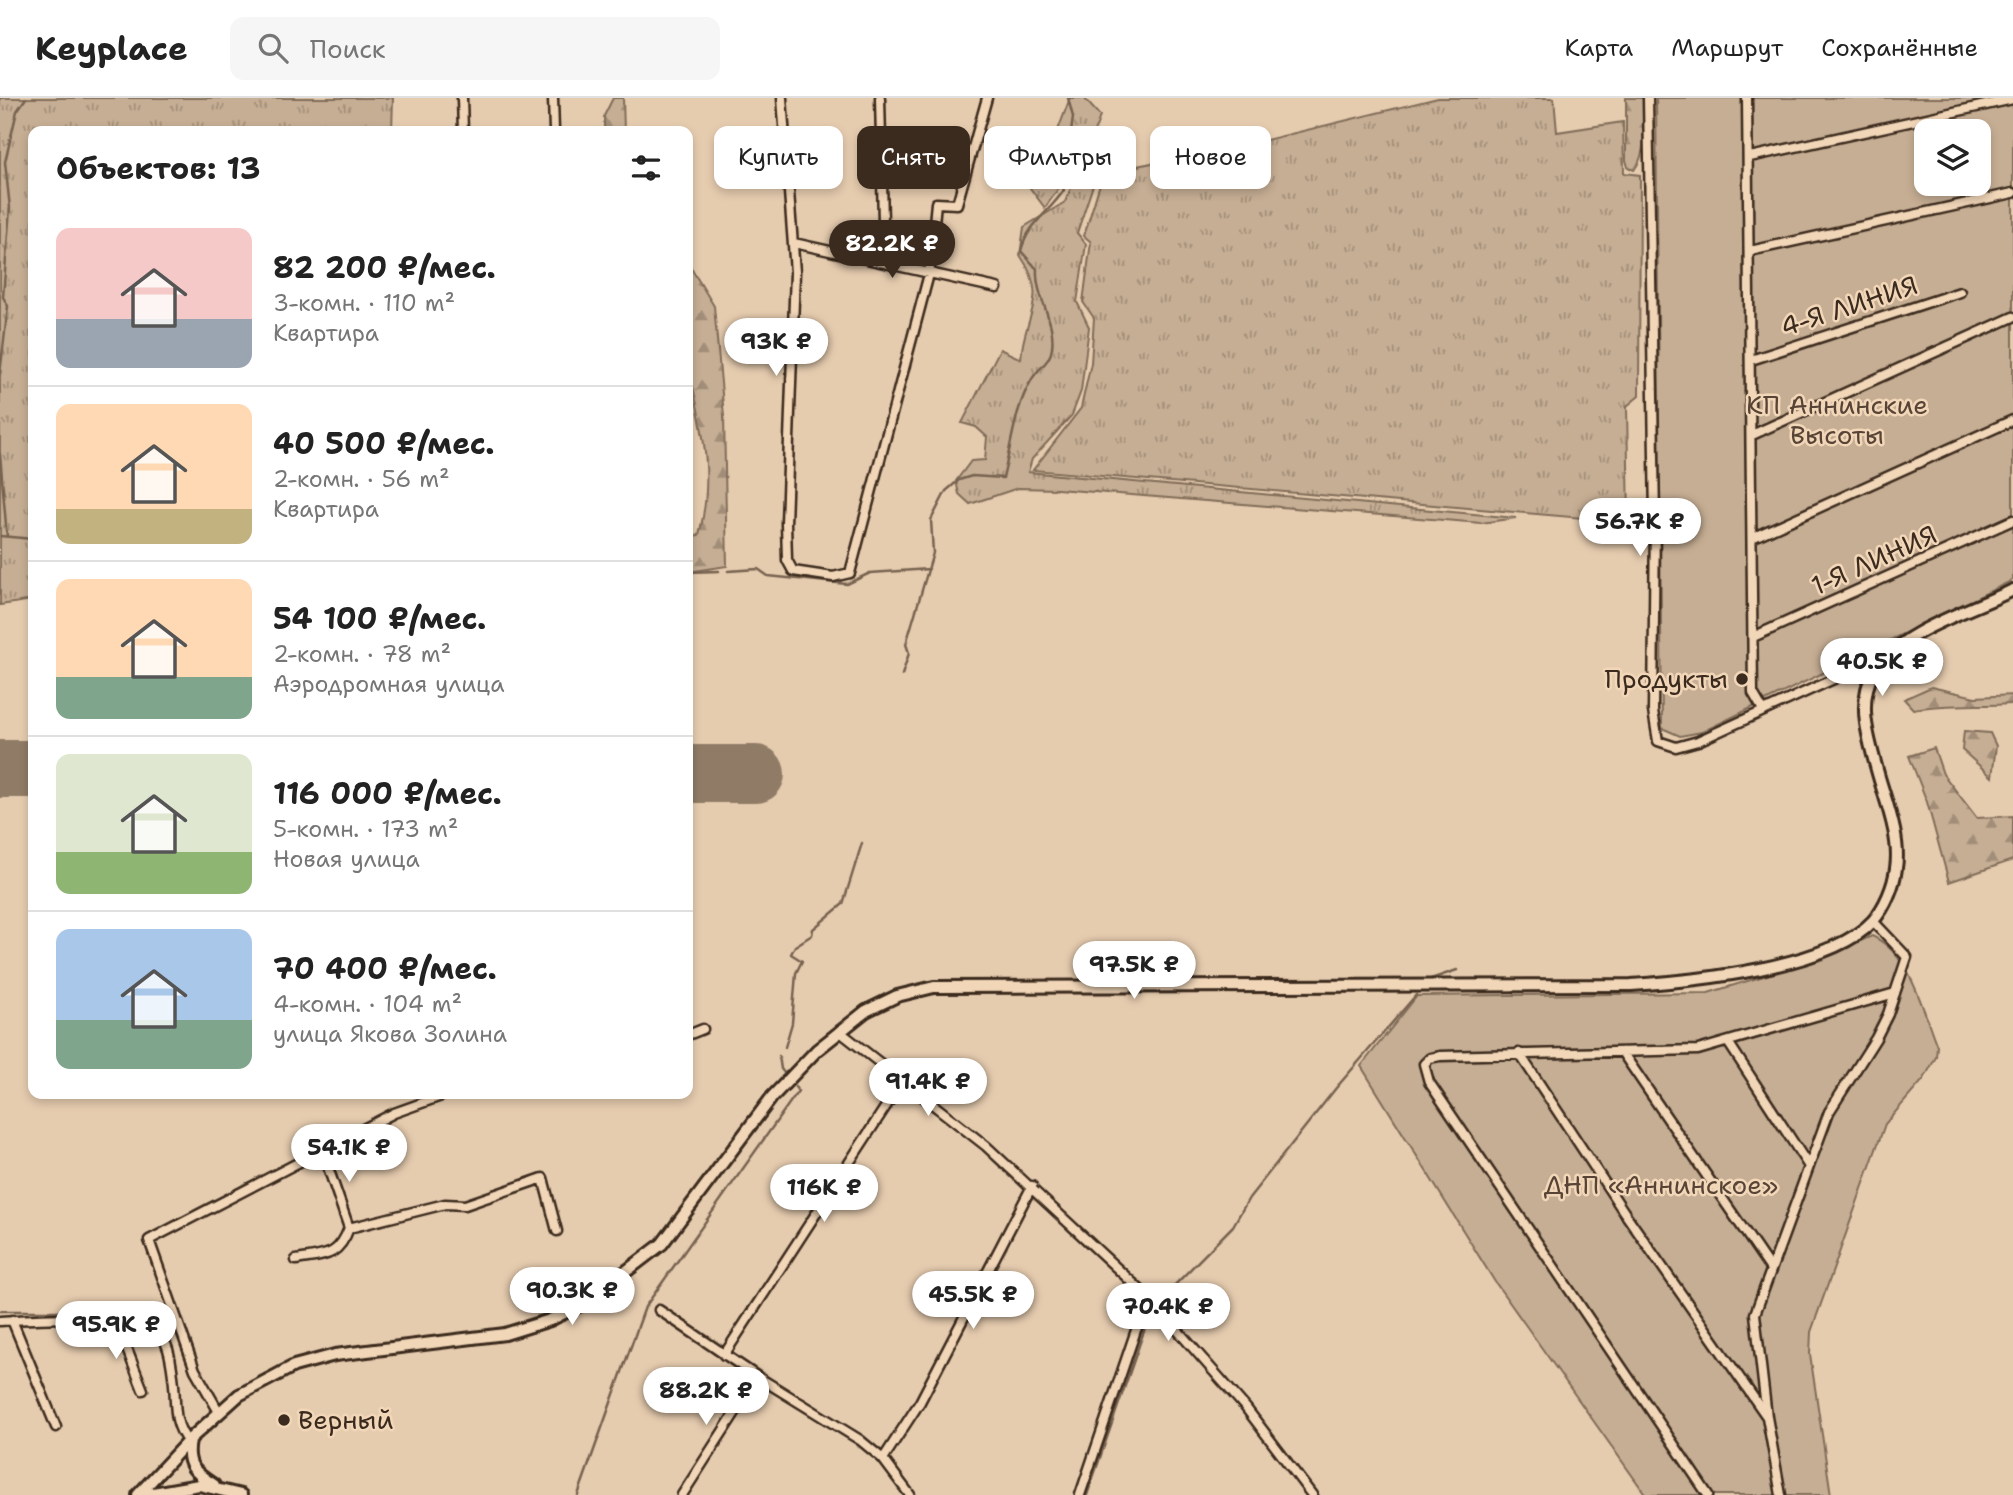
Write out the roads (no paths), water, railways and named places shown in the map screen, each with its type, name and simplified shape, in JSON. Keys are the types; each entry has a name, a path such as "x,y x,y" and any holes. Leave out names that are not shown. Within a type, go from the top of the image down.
{"main road":[{"path":"140,1495 189,1440 239,1395 294,1366 335,1355 505,1334 550,1320 586,1301 662,1244 772,1097 799,1067 866,1011 897,996 934,987 1130,985 1430,988 1631,985 1700,980 1825,950 1855,935 1873,921 1892,887 1897,866 1895,839 1865,711 1872,674 1886,655 1905,641 2013,590"},
{"path":"189,1440 187,1454 195,1473 216,1487 242,1495"},
{"path":"140,1495 216,1487"}],"street":[{"path":"462,98 463,126"},
{"path":"553,98 554,126"},
{"path":"782,98 794,243 787,560 793,571 810,576 833,577 850,573 929,274 936,203 957,204 987,98"},
{"path":"880,98 884,263"},
{"path":"1648,98 1655,517 1654,725 1658,741 1676,747 1698,741 1886,655"},
{"path":"1747,98 1754,693 1763,710"},
{"path":"1749,158 2013,99"},
{"path":"1750,251 2013,193"},
{"path":"794,243 997,288"},
{"name":"4-Я ЛИНИЯ","path":"1751,360 1960,292"},
{"path":"1752,435 2013,317"},
{"path":"1754,537 2013,420"},
{"name":"1-Я ЛИНИЯ","path":"1753,637 2013,520"},
{"path":"1781,1495 1754,1322 1770,1268 1829,1112 1877,1038 1907,957 1873,921"},
{"path":"1708,1495 1429,1082 1423,1068 1430,1058 1440,1055 1698,1050 1895,993"},
{"path":"693,1033 703,1029"},
{"path":"839,1031 1032,1186 1150,1300 1246,1408 1312,1495"},
{"path":"1728,1042 1808,1165"},
{"path":"1622,1052 1770,1268"},
{"path":"1519,1053 1624,1212 1767,1417"},
{"path":"724,1355 903,1080"},
{"path":"219,1412 195,1370 149,1240 394,1113 433,1099"},
{"path":"296,1260 331,1254 343,1246 349,1228 322,1150"},
{"path":"349,1228 445,1204 465,1206 543,1178 557,1231"},
{"path":"883,1459 920,1402 1032,1186"},
{"path":"1080,1495 1136,1330 1150,1300"},
{"path":"659,1310 758,1377 860,1440 883,1459 910,1495"},
{"path":"12,1320 56,1427"},
{"path":"0,1321 116,1321 145,1323 157,1329 164,1341 176,1391 176,1422 189,1440"},
{"path":"116,1321 143,1390"},
{"path":"682,1495 758,1377"}],"waterway":[{"path":"0,374 8,306 3,297 10,208 5,162 17,111 26,98"},
{"path":"902,675 909,653 906,644 933,553 931,520 946,491 959,480 972,476 1003,478 1021,402 1032,379 1051,353 1051,328 1039,289 1037,269 1021,251 1034,225 1064,190 1050,167 1055,145 1071,133 1073,117 1068,98"},
{"path":"0,454 7,537"},
{"path":"0,536 28,539"},
{"path":"728,571 758,569 768,576 847,584 870,573 929,569"},
{"path":"693,572 719,571"},
{"path":"785,1047 792,1023 796,973 802,961 791,954 795,946 812,935 813,929 843,904 862,843"},
{"path":"1425,981 1457,970"},
{"path":"1161,1299 1233,1226 1249,1198 1336,1088 1416,995"},
{"path":"779,1056 781,1069 785,1074"},
{"path":"578,1495 645,1307 798,1091 795,1087"},
{"path":"1087,1495 1152,1308"},
{"path":"0,1311 77,1311"}],"place":[{"name":"Продукты","path":"1742,679"},
{"name":"Верный","path":"284,1420"}],"park label":[{"name":"КП Аннинские Высоты","path":"1837,420"},
{"name":"ДНП «Аннинское»","path":"1661,1185"}]}
